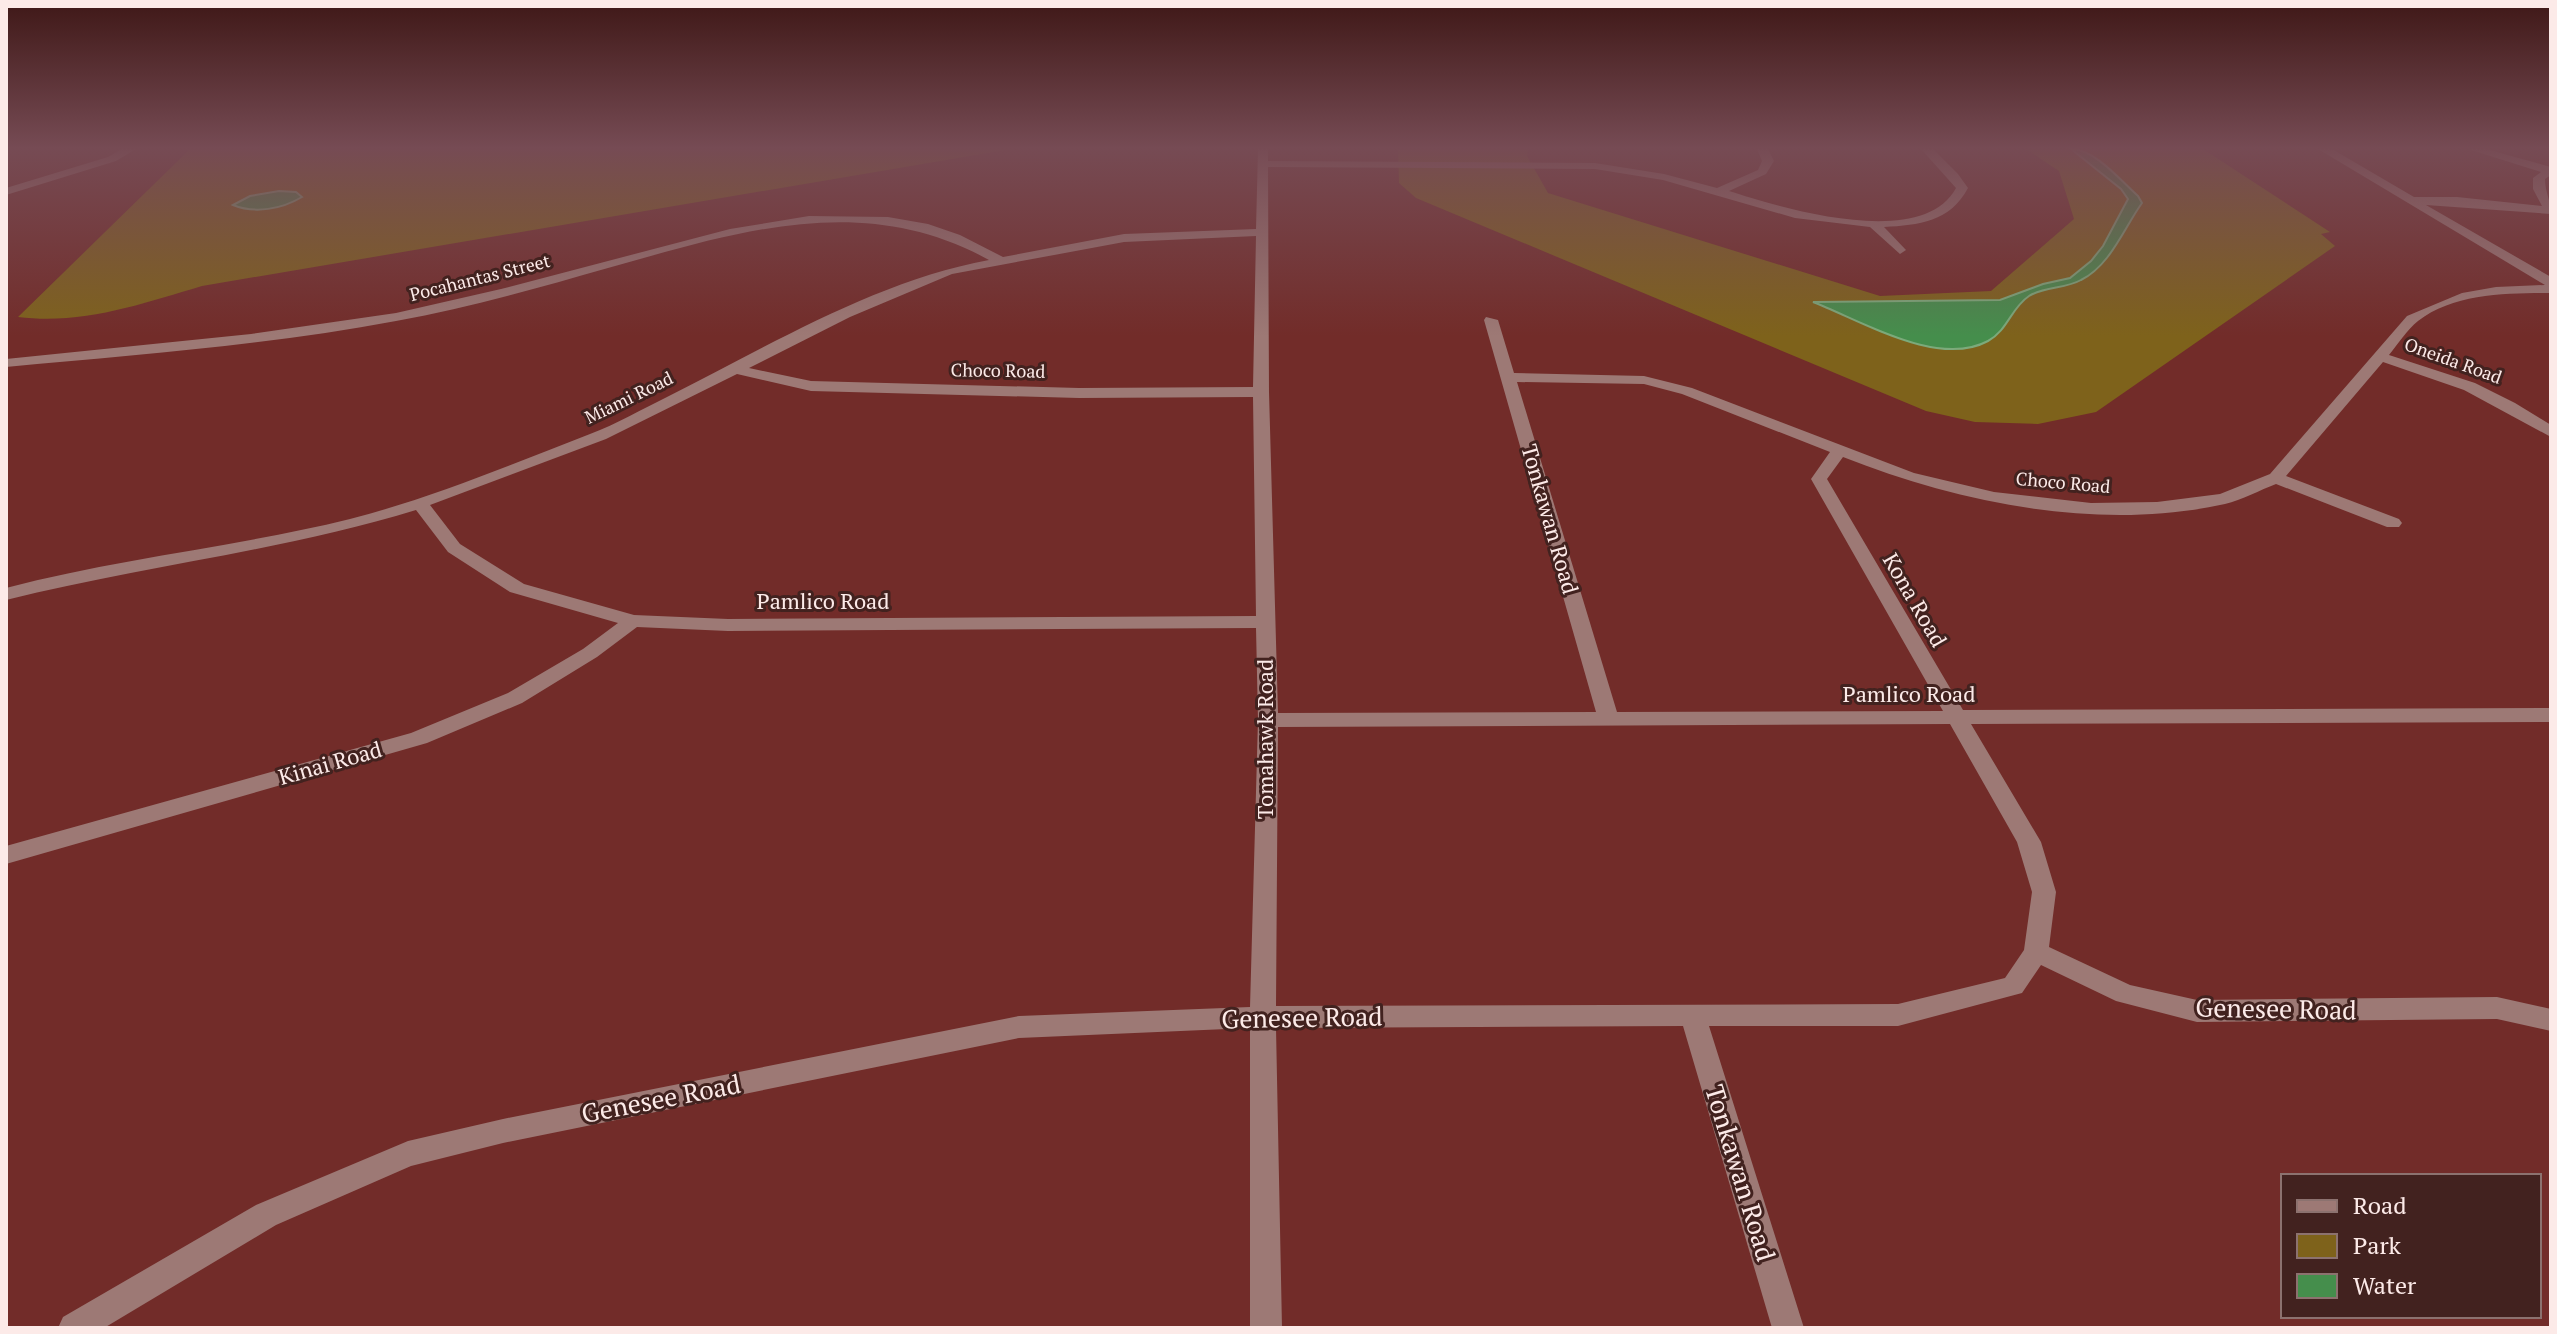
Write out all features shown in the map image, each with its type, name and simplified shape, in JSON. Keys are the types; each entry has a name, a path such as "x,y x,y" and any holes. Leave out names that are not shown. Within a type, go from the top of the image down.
{"street":[{"name":"Tomahawk Road","path":"1262,211 1261,392 1268,720 1263,1017 1266,1328"},
{"path":"1791,211 1820,219 1874,224 1933,216 1944,211"},
{"path":"2429,211 2551,283"},
{"name":"Pocahantas Street","path":"6,363 259,338 395,318 482,300 726,231 771,224 869,221 928,228 970,244 999,260"},
{"path":"1874,224 1900,250"},
{"name":"Miami Road","path":"6,594 65,578 202,555 339,526 420,503 600,436 845,314 949,271 1124,238 1261,232"},
{"name":"Choco Road","path":"1508,377 1644,380 1687,391 1909,477 1994,497 2091,508 2157,507 2223,499 2276,478 2412,319 2438,303 2471,294 2551,289"},
{"name":"Tonkawan Road","path":"1491,320 1608,718"},
{"name":"Oneida Road","path":"2381,357 2456,380 2514,405 2551,432"},
{"name":"Choco Road","path":"735,369 811,386 1079,393 1261,392"},
{"name":"Kona Road","path":"1839,451 1819,479 2029,842 2044,892 2036,952"},
{"path":"2276,478 2393,523"},
{"name":"Pamlico Road","path":"420,503 454,548 517,588 633,621 728,625 1265,622"},
{"name":"Kinai Road","path":"6,855 419,738 515,698 590,653 633,621"},
{"name":"Pamlico Road","path":"1268,720 2551,715"},
{"name":"Genesee Road","path":"74,1328 266,1215 408,1154 503,1131 1019,1027 1263,1017 1898,1015 2013,986 2036,952 2125,994 2197,1011 2497,1008 2551,1020"},
{"name":"Tonkawan Road","path":"1693,1017 1788,1328"}],"green space":[{"path":"126,211 643,211 202,286 134,306 89,315 42,319 18,317"},
{"path":"1448,211 1607,211 1880,296 1991,291 2074,219 2072,211 2298,211 2330,232 2321,234 2335,246 2096,412 2038,424 1975,422 1926,411"}],"water":[{"path":"2121,211 2137,211 2108,256 2091,274 2075,283 2029,296 1995,336 1968,348 1946,349 1900,339 1813,302 2000,300 2070,278 2091,261"}]}
